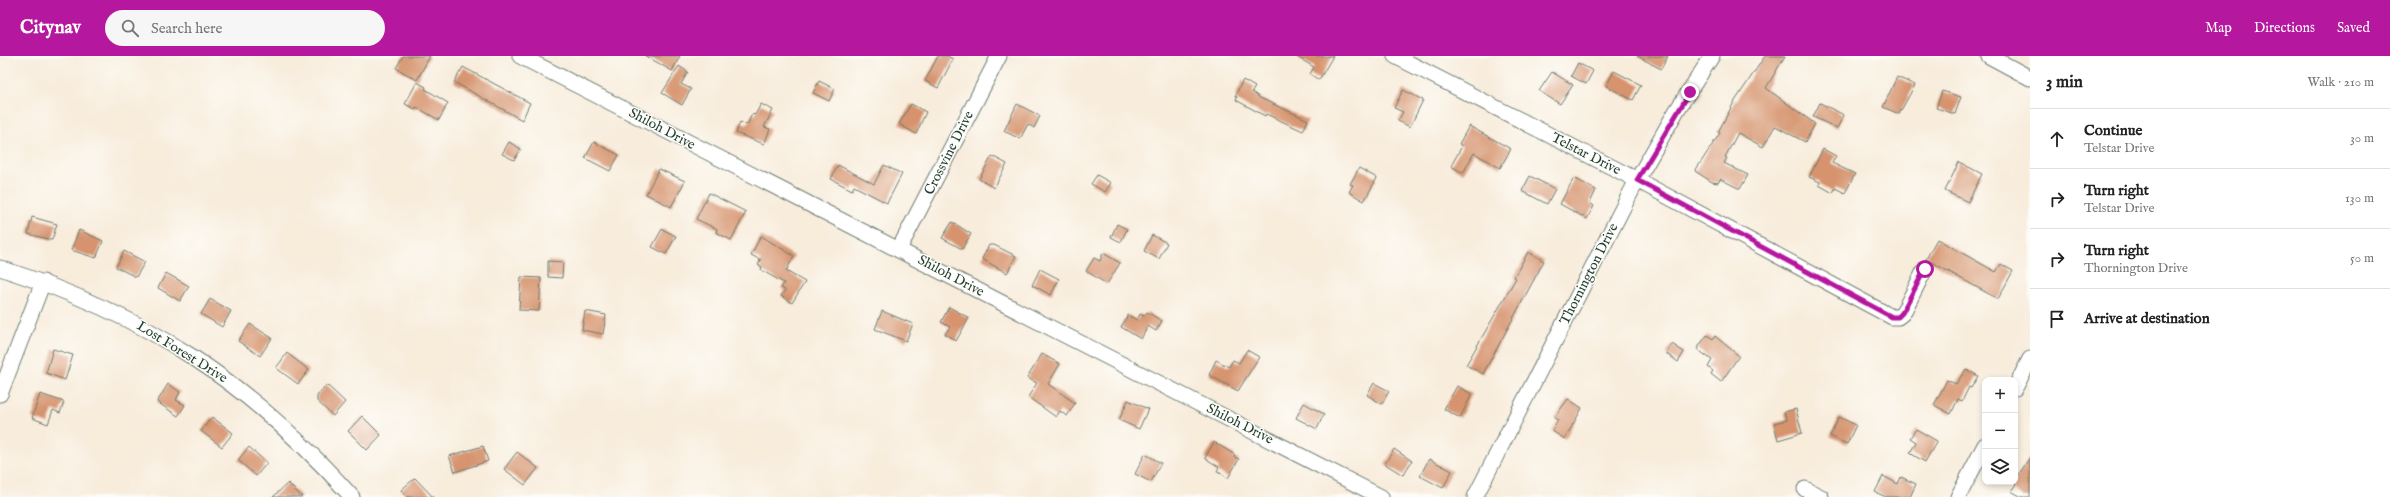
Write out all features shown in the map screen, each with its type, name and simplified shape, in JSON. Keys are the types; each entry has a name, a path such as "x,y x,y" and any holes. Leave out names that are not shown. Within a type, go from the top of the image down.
{"street":[{"name":"Shiloh Drive","path":"520,56 740,170 899,249 1133,371 1382,497"},
{"name":"Crossvine Drive","path":"899,249 999,56"},
{"name":"Telstar Drive","path":"1395,56 1637,180 1892,317 1898,317 1902,313 1925,269"},
{"name":"Thornington Drive","path":"1475,497 1637,180 1677,110 1712,56"},
{"path":"1989,56 2030,78"},
{"name":"Lost Forest Drive","path":"0,268 43,282 122,316 194,356 238,388 279,422 319,460 352,497"},
{"path":"0,394 43,282"},
{"path":"2022,383 2030,359"},
{"path":"1958,497 1983,449"},
{"path":"1805,489 1821,497"}],"building":[{"path":"403,56 430,56 417,80 396,68"},
{"path":"646,56 680,56 672,71"},
{"path":"938,56 947,56 953,59 938,88 925,81"},
{"path":"1295,56 1333,56 1319,80 1310,74 1314,67"},
{"path":"1637,56 1668,56 1661,69"},
{"path":"1765,56 1785,56 1766,88 1815,124 1805,142 1775,126 1763,147 1738,133 1725,157 1727,158 1724,163 1748,175 1740,189 1720,179 1718,183 1712,182 1695,171 1720,133 1718,132 1733,104"},
{"path":"1578,63 1593,71 1586,84 1571,76"},
{"path":"679,66 688,72 681,84 691,89 682,105 662,93"},
{"path":"463,67 530,103 522,120 454,82"},
{"path":"1614,71 1641,85 1633,100 1606,86"},
{"path":"1552,72 1573,85 1560,104 1539,91"},
{"path":"1897,77 1915,85 1899,114 1883,107"},
{"path":"1243,80 1255,87 1252,92 1260,98 1308,120 1303,131 1266,114 1265,116 1236,100 1237,97 1235,96"},
{"path":"819,81 835,89 829,101 813,93"},
{"path":"417,82 426,87 425,89 448,103 439,120 416,107 415,109 405,104"},
{"path":"1403,90 1423,100 1410,127 1398,121 1403,112 1394,108"},
{"path":"1942,91 1961,97 1955,114 1936,108"},
{"path":"1820,103 1844,115 1837,128 1813,117"},
{"path":"761,104 773,110 764,127 770,129 764,144 736,133 740,122 747,125 752,114 755,115"},
{"path":"911,104 926,112 916,134 899,124"},
{"path":"1017,104 1040,116 1034,128 1028,124 1020,139 1004,131"},
{"path":"1469,126 1511,149 1500,168 1474,153 1463,173 1451,166 1462,146 1459,144"},
{"path":"509,142 521,149 514,160 502,154"},
{"path":"594,142 619,155 610,171 585,158"},
{"path":"1823,149 1836,156 1832,163 1855,174 1845,193 1835,188 1833,193 1819,185 1820,182 1809,177"},
{"path":"992,156 1007,164 994,188 979,179"},
{"path":"1959,162 1982,174 1968,202 1945,191"},
{"path":"838,165 874,184 884,165 902,174 887,203 854,186 852,190 831,179"},
{"path":"1359,168 1377,178 1364,201 1349,192 1353,185 1350,184"},
{"path":"659,169 685,181 671,207 646,194"},
{"path":"1097,175 1111,183 1105,192 1091,184"},
{"path":"1530,176 1555,189 1547,204 1522,191"},
{"path":"1574,178 1596,190 1590,203 1594,206 1587,219 1560,204"},
{"path":"709,193 746,212 731,240 716,232 717,229 696,219"},
{"path":"32,217 57,224 52,240 28,234"},
{"path":"952,222 971,234 962,249 942,238"},
{"path":"1117,224 1127,229 1121,242 1111,237"},
{"path":"662,229 676,236 666,254 652,247"},
{"path":"79,230 103,241 96,258 71,250"},
{"path":"1152,235 1167,243 1159,259 1144,251"},
{"path":"761,236 794,256 786,271 805,282 792,303 781,296 785,290 781,288 784,283 761,270 762,267 758,265 761,260 751,255"},
{"path":"1937,239 1996,272 2001,264 2013,271 1998,299 1926,259"},
{"path":"989,245 994,245 1016,256 1007,273 982,259"},
{"path":"124,251 145,262 136,277 116,267"},
{"path":"1528,252 1544,261 1483,374 1466,365 1516,278 1514,277"},
{"path":"1103,253 1120,263 1107,284 1086,271 1094,258 1100,261"},
{"path":"548,261 563,262 562,278 548,277"},
{"path":"1040,269 1059,279 1051,295 1032,285"},
{"path":"166,273 189,286 180,301 158,288"},
{"path":"521,277 541,278 539,311 519,310"},
{"path":"210,299 231,311 222,327 201,314"},
{"path":"949,307 969,318 956,341 945,334 950,327 941,322"},
{"path":"585,311 606,315 603,334 582,330"},
{"path":"882,311 913,324 906,341 875,329"},
{"path":"1147,312 1162,321 1156,331 1148,326 1141,339 1121,327 1128,315 1137,320 1140,314 1144,316"},
{"path":"250,324 272,338 260,356 238,341"},
{"path":"1707,335 1713,339 1715,336 1739,356 1721,382 1711,374 1713,371 1708,367 1712,360 1697,349"},
{"path":"1672,344 1684,352 1678,362 1666,353"},
{"path":"53,349 73,355 65,380 46,373"},
{"path":"1247,350 1259,357 1238,391 1209,375 1216,360 1229,367 1233,360 1239,363"},
{"path":"287,353 309,370 298,384 276,368"},
{"path":"1042,354 1060,364 1048,384 1075,403 1067,416 1060,411 1056,417 1028,397 1037,383 1027,378"},
{"path":"1966,369 1978,376 1971,388 1969,387 1962,401 1958,399 1951,414 1934,405 1947,380 1956,384"},
{"path":"1374,383 1389,391 1382,404 1367,395"},
{"path":"168,384 180,392 176,400 185,405 178,416 157,402"},
{"path":"327,385 345,402 333,416 317,401 317,396"},
{"path":"1457,386 1472,394 1460,418 1444,409"},
{"path":"40,394 64,402 60,413 53,410 48,424 32,418"},
{"path":"1568,399 1582,408 1565,439 1552,431 1558,420 1554,418"},
{"path":"1128,400 1148,409 1139,429 1119,420"},
{"path":"1304,403 1324,414 1317,429 1296,418"},
{"path":"1796,409 1802,433 1778,440 1774,423 1787,420 1784,412"},
{"path":"362,416 381,435 367,450 348,431"},
{"path":"212,417 233,433 222,447 201,431"},
{"path":"1839,417 1856,425 1847,444 1830,436"},
{"path":"1916,429 1937,441 1925,462 1910,453 1916,442 1910,438"},
{"path":"1214,442 1239,459 1228,478 1217,471 1219,467 1205,458"},
{"path":"483,446 488,461 455,472 449,456"},
{"path":"249,447 267,463 256,476 238,460"},
{"path":"1394,449 1412,461 1403,475 1385,464"},
{"path":"517,452 538,468 525,485 504,469"},
{"path":"1145,454 1161,463 1151,482 1135,474"},
{"path":"2030,457 2030,497 2022,497 2011,491 2015,485 2018,485 2018,476"},
{"path":"1429,459 1452,471 1443,488 1420,476"},
{"path":"1883,476 1898,484 1901,477 1916,484 1910,497 1886,497 1875,492"},
{"path":"415,478 433,497 407,497 401,490"},
{"path":"288,483 302,497 273,497"}],"route":[{"path":"1690,92 1677,110 1637,180 1892,317 1898,317 1902,313 1925,269"}]}
